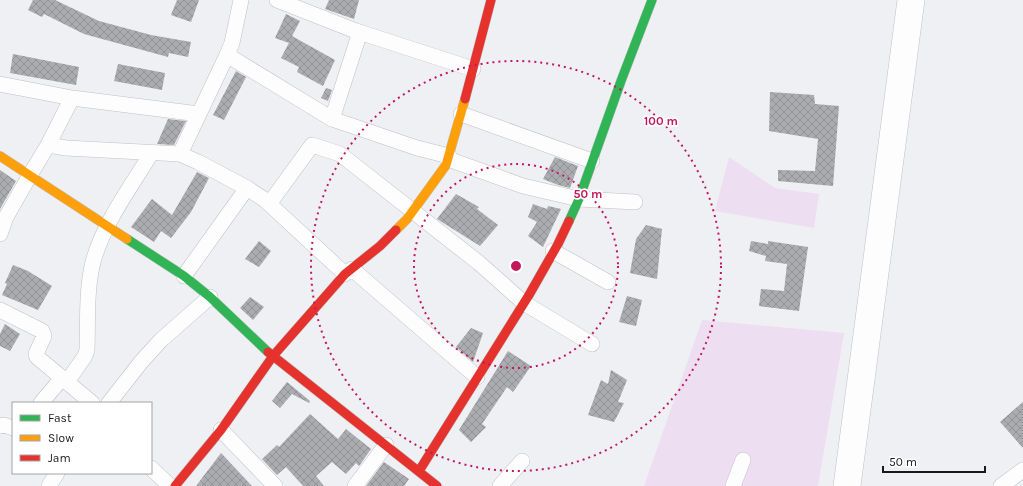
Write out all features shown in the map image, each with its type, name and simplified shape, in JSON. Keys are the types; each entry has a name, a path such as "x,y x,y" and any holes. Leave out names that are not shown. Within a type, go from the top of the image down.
{"street":[{"path":"180,154 198,114 228,55 241,0"},
{"path":"277,0 360,32 473,69"},
{"path":"175,486 221,430 273,356 348,272 380,246 407,219 446,165 462,114 491,0"},
{"path":"421,477 477,378 524,303 553,251 579,199 652,0"},
{"path":"841,486 905,0"},
{"path":"853,486 917,0"},
{"path":"332,119 360,32"},
{"path":"228,55 332,119 449,158 523,186 579,199 635,202"},
{"path":"0,84 72,98 198,114"},
{"path":"0,234 6,217 48,145 72,98"},
{"path":"462,114 592,161"},
{"path":"48,145 66,148 180,154 247,188 269,204 348,272 477,378"},
{"path":"269,204 312,145 340,154 479,263 524,303 592,344"},
{"path":"42,402 65,380 85,356 87,350 89,290 93,264 100,240 152,152"},
{"path":"0,156 184,276 210,297 273,356 386,445 421,477 437,486"},
{"path":"184,276 247,188"},
{"path":"553,251 608,282"},
{"path":"109,402 161,340 210,297"},
{"path":"0,310 42,331 44,336 36,354 37,357 91,402"},
{"path":"0,426 4,425 12,428"},
{"path":"221,430 275,486"},
{"path":"355,486 386,445"},
{"path":"733,486 743,460"},
{"path":"500,486 522,462"},
{"path":"152,469 170,486"},
{"path":"1001,486 1023,470"},
{"path":"49,486 57,474"}],"shaded area":[{"path":"729,157 775,188 819,194 814,228 715,211"},
{"path":"702,320 844,333 818,486 644,486"}],"building":[{"path":"33,0 55,0 99,21 151,35 191,42 188,57 169,53 168,57 84,34 44,14 42,17 28,10"},
{"path":"177,0 199,0 191,22 171,15"},
{"path":"329,0 359,0 354,19 325,9"},
{"path":"286,14 300,21 292,36 335,60 323,86 297,72 299,67 281,58 289,43 275,38"},
{"path":"13,54 79,67 76,85 10,73"},
{"path":"118,64 165,73 162,90 114,81"},
{"path":"236,71 246,77 224,120 213,115"},
{"path":"326,88 332,90 328,101 321,98"},
{"path":"770,92 814,95 815,104 839,106 833,186 778,181 778,170 815,171 818,139 769,131"},
{"path":"168,119 186,121 174,145 157,144"},
{"path":"555,157 578,166 570,188 543,179"},
{"path":"0,170 16,181 0,209"},
{"path":"197,172 209,178 191,212 171,238 161,231 154,242 131,227 152,199 172,215"},
{"path":"456,194 479,207 477,209 498,225 480,246 437,219"},
{"path":"533,204 547,209 548,206 561,209 543,247 528,236 537,222 528,217"},
{"path":"646,225 662,229 657,279 630,273 636,239"},
{"path":"259,241 271,251 259,267 245,259"},
{"path":"751,241 768,244 768,241 808,247 799,311 759,306 761,289 784,291 787,264 765,261 766,256 749,251"},
{"path":"13,265 28,271 52,286 38,310 2,295 7,284 5,283"},
{"path":"627,296 642,300 636,326 619,322"},
{"path":"250,297 264,307 253,320 240,308"},
{"path":"5,324 20,334 10,351 0,346 0,334"},
{"path":"471,328 483,333 473,362 456,347"},
{"path":"508,351 531,366 513,392 507,387 482,424 486,427 471,442 459,430"},
{"path":"611,370 627,380 618,402 624,403 614,422 588,415 601,380 608,384"},
{"path":"287,382 310,401 309,403 292,394 280,408 272,401"},
{"path":"1023,402 1023,448 1000,422"},
{"path":"310,414 338,439 346,429 371,449 359,466 356,463 346,474 332,462 316,476 324,486 303,486 286,467 277,475 262,459 277,445 279,447"},
{"path":"221,453 252,486 196,486"},
{"path":"384,462 409,479 404,486 366,486"}],"traffic: fast":[{"path":"569,221 579,199 621,81 652,0"},
{"path":"127,239 184,276 210,297 268,352"}],"traffic: slow":[{"path":"396,230 407,219 446,165 465,99"},
{"path":"0,156 127,239"}],"traffic: jam":[{"path":"465,99 491,0"},
{"path":"419,471 529,295 558,244 569,221"},
{"path":"175,486 221,430 273,356 345,274 380,246 396,230"},
{"path":"268,352 437,486"}]}
